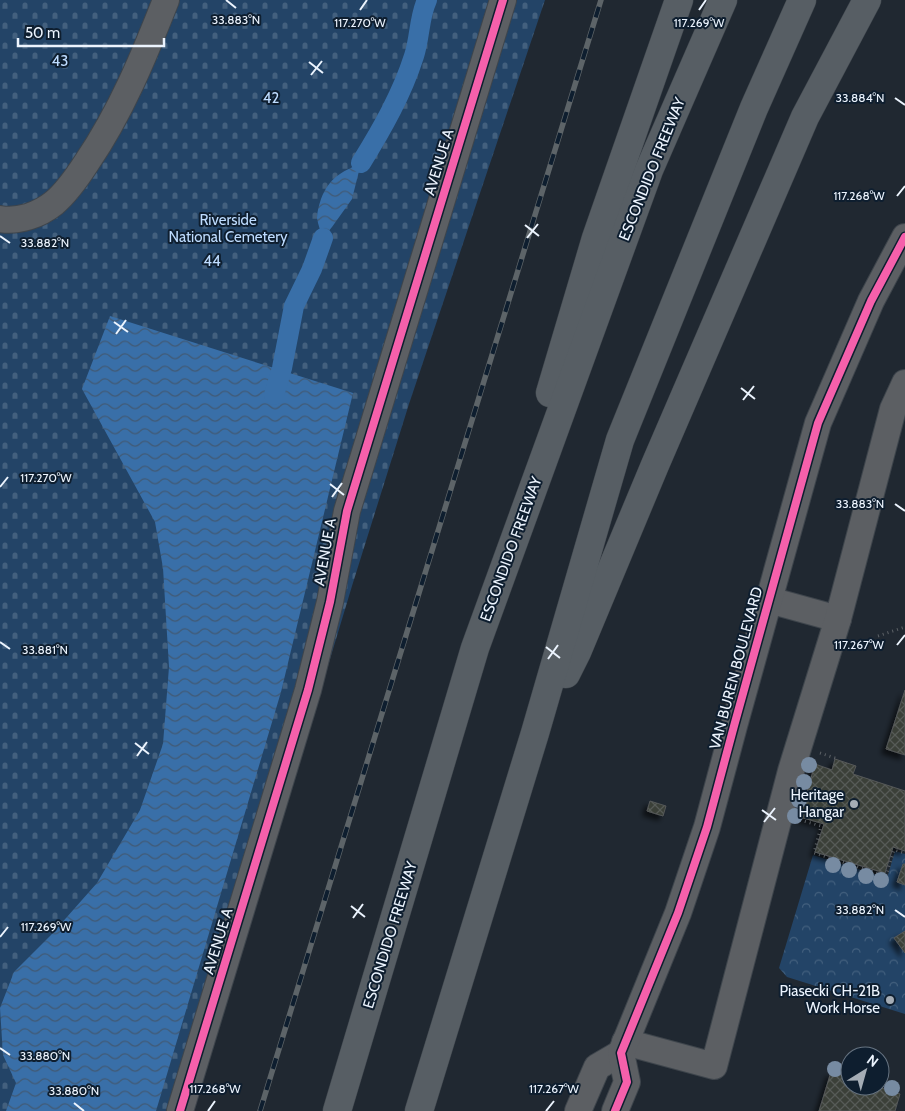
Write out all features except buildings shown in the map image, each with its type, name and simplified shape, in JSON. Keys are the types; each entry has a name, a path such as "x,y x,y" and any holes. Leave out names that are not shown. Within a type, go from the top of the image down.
{"highway":[{"path":"474,648 596,238 679,0"},
{"name":"ESCONDIDO FREEWAY","path":"337,1111 474,648 649,170 723,0"},
{"path":"419,1111 535,733 620,440 754,108 802,0"},
{"path":"535,733 577,652 655,465 805,117 867,0"}],"street":[{"path":"5,220 36,214 54,203 75,180 101,142 127,93 166,0"},
{"name":"AVENUE A","path":"180,1111 308,690 330,602 346,511 503,0"},
{"name":"VAN BUREN BOULEVARD","path":"623,1048 678,913 707,827 818,423 870,300 905,237"},
{"path":"578,1111 597,1067 623,1048 714,1066 791,771 838,619 893,409 905,383"},
{"path":"769,600 838,619"},
{"path":"615,1111 627,1082 623,1048"}],"path":[{"path":"878,636 905,627"},
{"path":"817,752 838,759"},
{"path":"797,819 821,826 814,854 886,876 894,850 905,853"}],"green space":[{"name":"Riverside National Cemetery","path":"0,0 545,0 409,404 352,586 194,1111 0,1111"},
{"path":"895,851 905,854 905,1014 787,977 779,968 813,855 887,878"}],"water":[{"path":"361,163 352,199 323,238 317,218 324,192 336,177"},
{"path":"110,316 353,393 281,692 156,1111 6,1111 16,1083 3,1055 0,1008 14,972 51,935 97,883 140,810 163,744 169,667 163,568 155,522 82,389"}],"waterway":[{"path":"361,163 384,124 404,84 416,49 422,13 427,0"},
{"path":"274,395 282,368 294,306 312,269 323,238"}],"railway":[{"path":"260,1111 601,0"}],"cycle path":[{"path":"180,1111 308,690 330,602 347,511 503,0"},
{"path":"615,1111 627,1082 621,1053 678,913 707,827 818,423 871,301 905,237"}],"place":[{"name":"Heritage Hangar","path":"854,804"},
{"name":"Piasecki CH-21B Work Horse","path":"890,1000"}],"park label":[{"name":"43","path":"60,61"},
{"name":"42","path":"271,98"},
{"name":"44","path":"212,261"}]}
